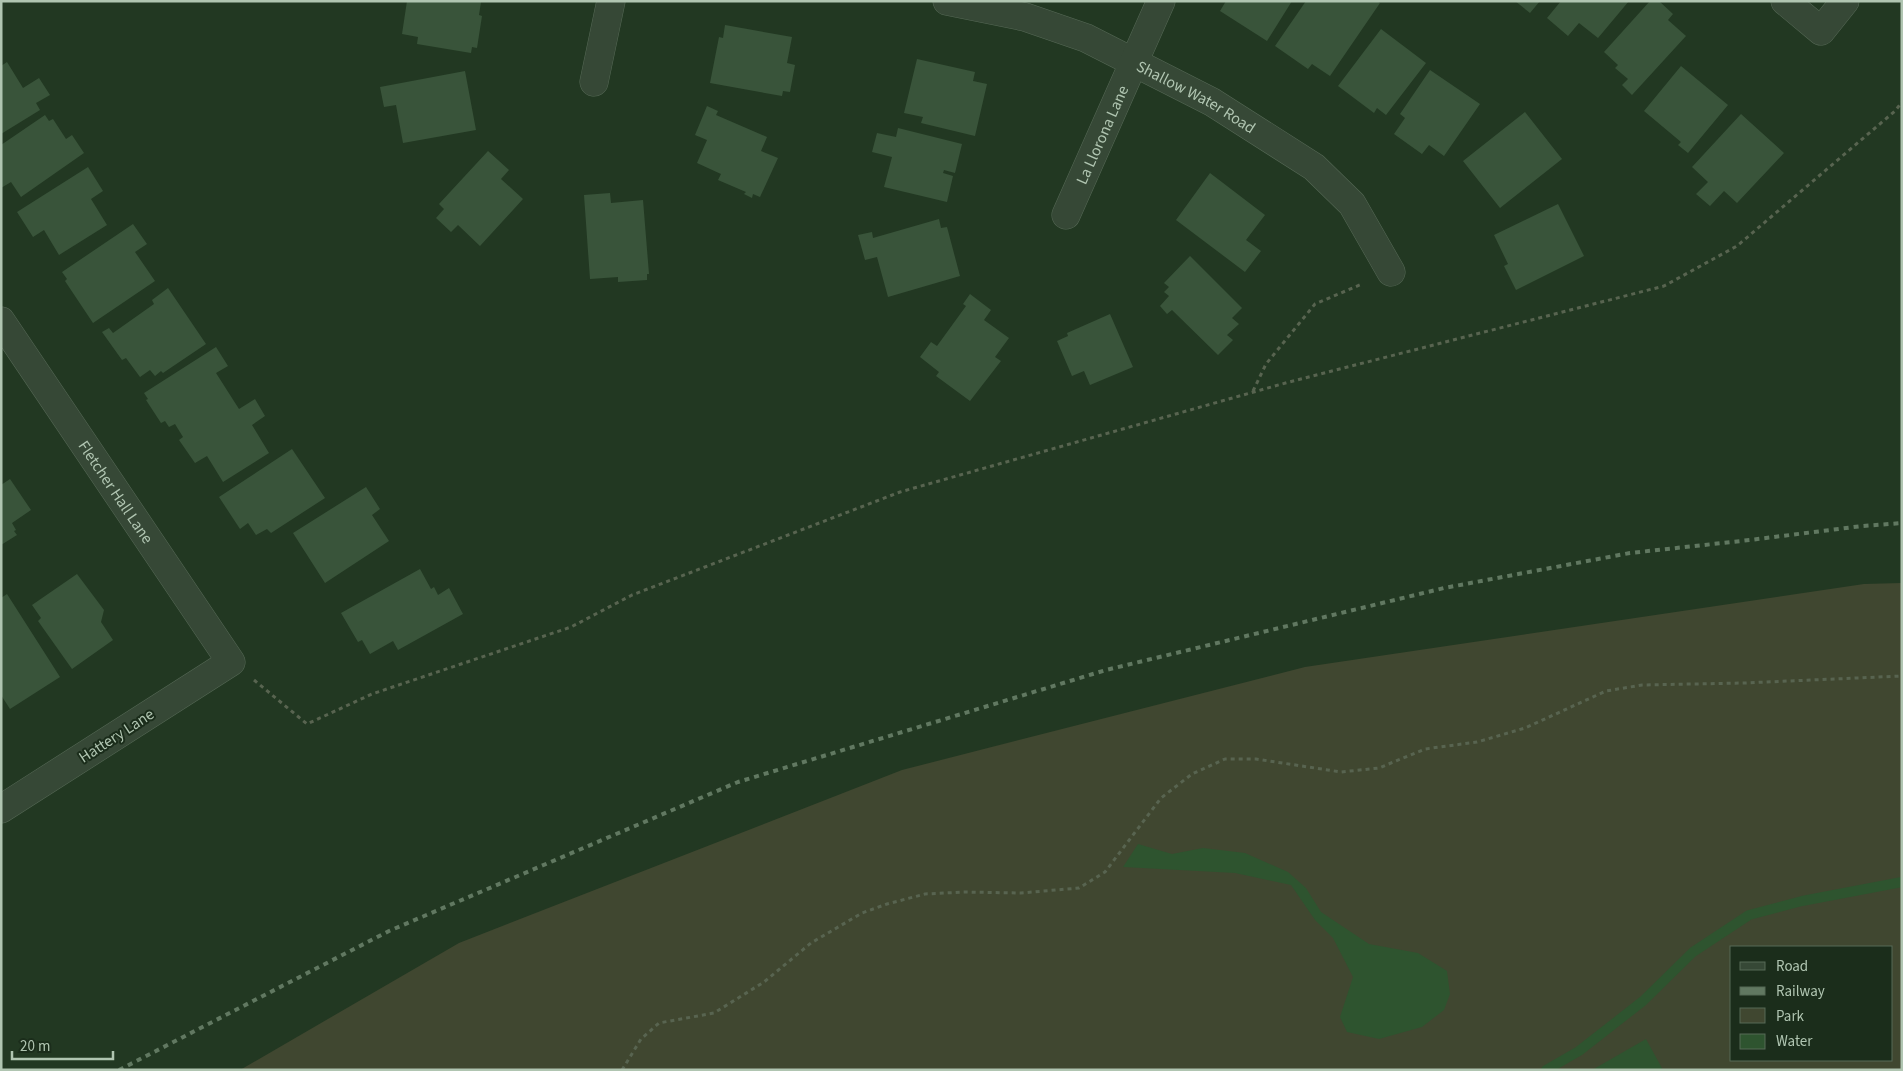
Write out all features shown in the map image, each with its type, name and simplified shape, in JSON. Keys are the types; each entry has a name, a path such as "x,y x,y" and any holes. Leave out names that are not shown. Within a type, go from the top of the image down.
{"street":[{"path":"594,82 611,1"},
{"name":"Shallow Water Road","path":"947,1 1024,17 1086,38 1135,61 1212,102 1314,167 1352,204 1391,272"},
{"name":"La Llorona Lane","path":"1066,214 1162,1"},
{"path":"1785,1 1821,31 1845,1"},
{"name":"Fletcher Hall Lane","path":"1,321 232,662"},
{"name":"Hattery Lane","path":"1,809 232,662"}],"path":[{"path":"232,662 307,724 372,694 570,627 632,595 900,492 1253,392 1664,286 1737,246 1895,111 1902,102"},
{"path":"1253,392 1266,364 1315,304 1391,272"},
{"path":"622,1070 641,1038 659,1023 714,1013 764,982 811,943 862,913 925,894 964,892 1021,893 1079,888 1105,872 1161,798 1192,774 1225,759 1256,759 1341,772 1378,768 1425,749 1477,742 1525,728 1606,691 1642,684 1744,683 1902,676"}],"green space":[{"path":"1902,583 1902,1070 240,1070 459,943 902,770 1305,667 1864,584"}],"water":[{"path":"1138,844 1172,854 1203,848 1245,853 1288,872 1306,888 1321,912 1369,944 1418,953 1447,971 1450,994 1444,1010 1422,1027 1379,1039 1347,1032 1340,1017 1353,977 1333,938 1315,920 1291,885 1235,873 1123,867"},
{"path":"1646,1039 1663,1070 1592,1070"}],"building":[{"path":"407,1 481,2 479,15 482,16 477,48 472,47 471,53 417,44 418,37 402,34"},
{"path":"1226,1 1292,1 1267,41 1220,11"},
{"path":"1306,1 1377,1 1380,3 1330,76 1312,64 1308,69 1275,46"},
{"path":"1515,1 1540,1 1530,13"},
{"path":"1561,1 1629,1 1598,38 1579,23 1568,36 1547,18"},
{"path":"1650,1 1659,1 1673,14 1668,20 1686,36 1632,95 1622,85 1628,79 1615,68 1618,65 1604,52"},
{"path":"725,25 792,37 787,63 795,65 790,92 783,91 782,96 710,83 719,37 723,38"},
{"path":"1381,29 1426,63 1386,115 1377,108 1374,113 1338,86"},
{"path":"917,59 975,72 973,81 987,84 975,136 921,123 923,117 904,113"},
{"path":"7,62 23,88 39,78 50,95 36,103 40,110 1,134 1,66"},
{"path":"1681,66 1728,105 1688,153 1678,145 1681,142 1644,111"},
{"path":"1430,70 1480,104 1444,156 1429,145 1422,154 1394,134 1405,118 1400,114"},
{"path":"465,71 476,130 403,143 396,105 384,107 380,87"},
{"path":"707,106 718,111 716,115 767,137 761,151 778,158 760,197 753,194 752,198 744,194 746,192 718,180 721,174 697,163 707,140 695,135"},
{"path":"1525,112 1562,159 1500,208 1463,161"},
{"path":"1741,114 1784,153 1737,203 1724,191 1710,206 1696,194 1708,182 1692,167"},
{"path":"45,115 49,121 53,119 66,139 72,135 84,153 21,197 11,182 1,188 1,145"},
{"path":"898,128 962,144 955,173 944,170 943,173 953,176 947,202 884,187 892,157 872,152 877,133 896,137"},
{"path":"488,151 509,170 501,179 523,199 480,246 458,225 451,232 436,218 444,209 439,204"},
{"path":"88,167 103,191 91,199 107,225 59,255 44,230 33,237 17,212"},
{"path":"1210,173 1265,215 1246,240 1261,251 1245,272 1176,220"},
{"path":"610,193 611,203 643,200 649,274 647,274 647,280 618,282 618,277 590,279 584,195"},
{"path":"1558,204 1584,256 1516,290 1504,266 1508,264 1494,235"},
{"path":"939,219 941,228 947,227 960,276 888,297 877,257 865,260 858,235 872,232 873,238"},
{"path":"133,224 147,244 135,252 155,281 93,323 65,281 67,279 62,272"},
{"path":"1190,256 1242,308 1232,318 1239,324 1227,335 1233,340 1218,355 1172,310 1167,314 1160,306 1169,296 1164,292 1169,287 1164,283"},
{"path":"168,288 206,344 163,373 161,371 155,376 150,370 140,377 126,358 122,360 102,332 109,328 113,333 154,304 152,300"},
{"path":"970,294 991,310 984,320 1009,338 995,357 1001,361 970,401 936,376 939,372 920,357 931,342 937,346 966,306 963,304"},
{"path":"1110,314 1133,367 1090,385 1084,371 1072,376 1057,341 1068,336 1067,333"},
{"path":"216,347 228,366 216,373 239,409 255,399 265,416 252,425 269,453 223,482 207,456 195,463 179,440 183,437 175,424 169,427 165,421 161,423 146,400 148,399 144,393"},
{"path":"292,449 325,498 271,533 267,529 256,535 248,523 240,529 219,497"},
{"path":"10,479 31,510 12,523 17,535 1,545 1,485"},
{"path":"366,487 380,509 372,515 389,541 325,583 293,533"},
{"path":"420,569 431,589 434,587 438,595 449,588 463,614 398,650 393,641 370,654 362,640 358,642 341,613"},
{"path":"77,574 104,610 101,622 113,640 72,669 38,621 41,618 32,605"},
{"path":"7,594 60,677 10,709 1,695 1,598"}],"waterway":[{"path":"1546,1070 1579,1051 1643,1001 1693,952 1749,915 1802,901 1902,882"}],"railway":[{"path":"119,1070 389,931 738,782 1106,670 1444,588 1630,553 1902,523"}]}
